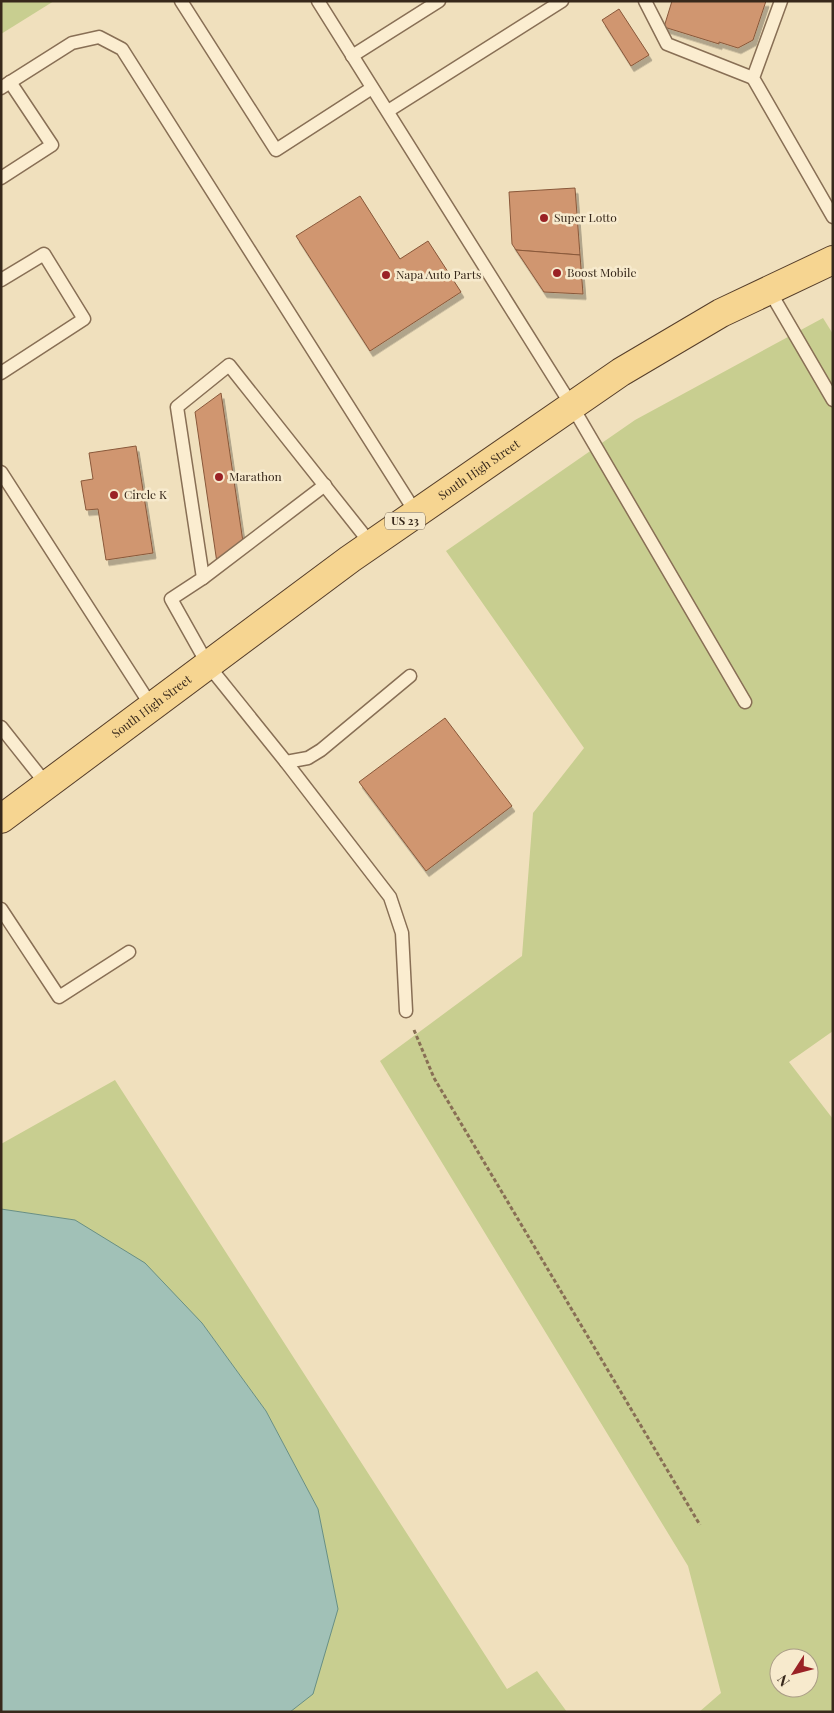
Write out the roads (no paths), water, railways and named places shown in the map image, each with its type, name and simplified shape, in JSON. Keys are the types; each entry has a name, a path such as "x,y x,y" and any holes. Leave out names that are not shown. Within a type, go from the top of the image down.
{"main road":[{"name":"South High Street","path":"1,819 372,544 622,372 721,313 833,260"}],"lane":[{"path":"182,1 276,150 372,88"},
{"path":"318,1 572,406 745,702"},
{"path":"352,56 439,1"},
{"path":"388,111 562,1"},
{"path":"645,1 667,44 752,78 833,217"},
{"path":"752,78 782,1"},
{"path":"1,178 52,145 6,85 72,43 99,38 122,49 416,513"},
{"path":"1,280 44,254 84,319 1,373"},
{"path":"769,290 833,400"},
{"path":"203,578 177,407 229,365 372,544"},
{"path":"1,472 152,707"},
{"path":"325,485 203,578 171,599 208,665 390,897 402,933 406,1012"},
{"path":"286,762 308,758 321,750 410,676"},
{"path":"1,727 47,785"},
{"path":"1,909 59,997 129,952"}],"water":[{"path":"1,1209 75,1220 145,1263 202,1323 266,1411 318,1509 338,1609 313,1694 290,1712 1,1712"}],"place":[{"name":"Super Lotto","path":"544,218"},
{"name":"Boost Mobile","path":"557,273"},
{"name":"Napa Auto Parts","path":"386,275"},
{"name":"Marathon","path":"219,477"},
{"name":"Circle K","path":"114,495"}]}
